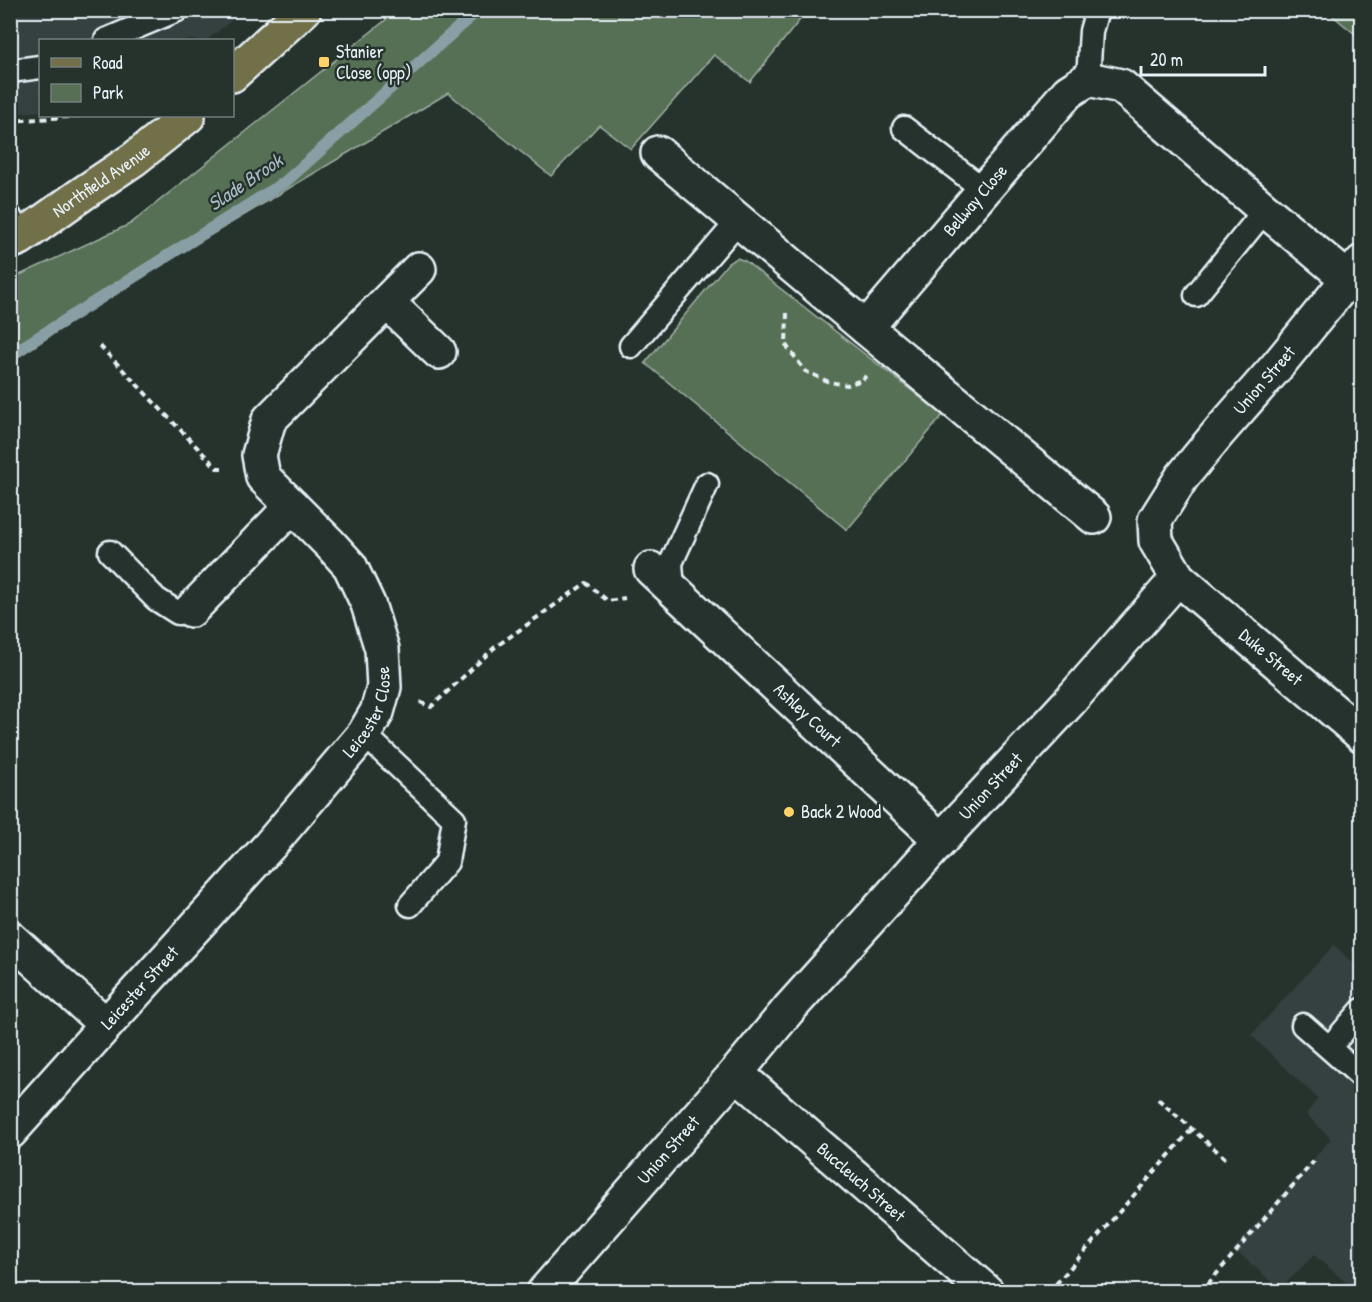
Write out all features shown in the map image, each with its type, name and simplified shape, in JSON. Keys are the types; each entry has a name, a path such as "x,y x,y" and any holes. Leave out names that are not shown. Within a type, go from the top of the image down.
{"main road":[{"path":"234,73 304,10"},
{"name":"Northfield Avenue","path":"14,232 81,194 134,159 187,117"}],"street":[{"name":"Bellway Close","path":"866,328 1068,92 1088,79"},
{"path":"1088,79 1121,86 1265,210 1355,271"},
{"path":"658,153 1094,517"},
{"name":"Leicester Close","path":"270,845 364,734 377,712 384,687 382,649 369,604 350,566 263,477 259,456 269,420 419,269"},
{"name":"Union Street","path":"544,1292 736,1073 789,1009 1070,701 1178,578 1156,541 1155,520 1182,477 1355,271"},
{"path":"387,302 439,352"},
{"path":"191,610 292,506"},
{"name":"Duke Street","path":"1178,578 1362,735"},
{"name":"Ashley Court","path":"662,580 941,840"},
{"name":"Leicester Street","path":"10,1132 270,845"},
{"path":"10,938 105,1025"},
{"name":"Buccleuch Street","path":"736,1073 987,1292"}],"lane":[{"path":"108,39 177,10"},
{"path":"1088,79 1092,31 1097,10"},
{"path":"10,71 39,67"},
{"path":"904,128 984,190"},
{"path":"1196,295 1265,210"},
{"path":"631,346 739,220"},
{"path":"662,580 707,484"},
{"path":"110,552 156,599 178,613 191,610"},
{"path":"364,734 454,819 447,862 410,906"},
{"path":"1329,1048 1362,1010"},
{"path":"1304,1025 1362,1077"}],"path":[{"path":"10,121 68,117"},
{"path":"811,282 787,312 786,345 805,371 828,382 847,385 862,380 891,349"},
{"path":"100,346 203,454"},
{"path":"384,687 431,707 494,648 586,583 608,601 662,580"},
{"path":"1158,1099 1226,1159"},
{"path":"1049,1292 1192,1129"},
{"path":"1201,1292 1314,1161"}],"shaded area":[{"path":"11,11 243,11 208,39 39,39 39,111 11,114"},
{"path":"1334,945 1361,971 1361,1291 1356,1291 1314,1255 1280,1289 1234,1249 1331,1139 1306,1114 1318,1099 1251,1035"}],"green space":[{"path":"397,11 807,11 750,82 714,55 631,149 599,125 551,176 448,93 124,287 11,361 11,279 130,224"},
{"path":"1327,11 1361,11 1361,39"},
{"path":"737,258 745,261 943,415 847,530 645,363 728,263"}],"waterway":[{"name":"Slade Brook","path":"10,355 285,182 478,10"}],"place":[{"name":"Stanier Close (opp)","path":"324,62"},
{"name":"Back 2 Wood","path":"789,812"}]}
